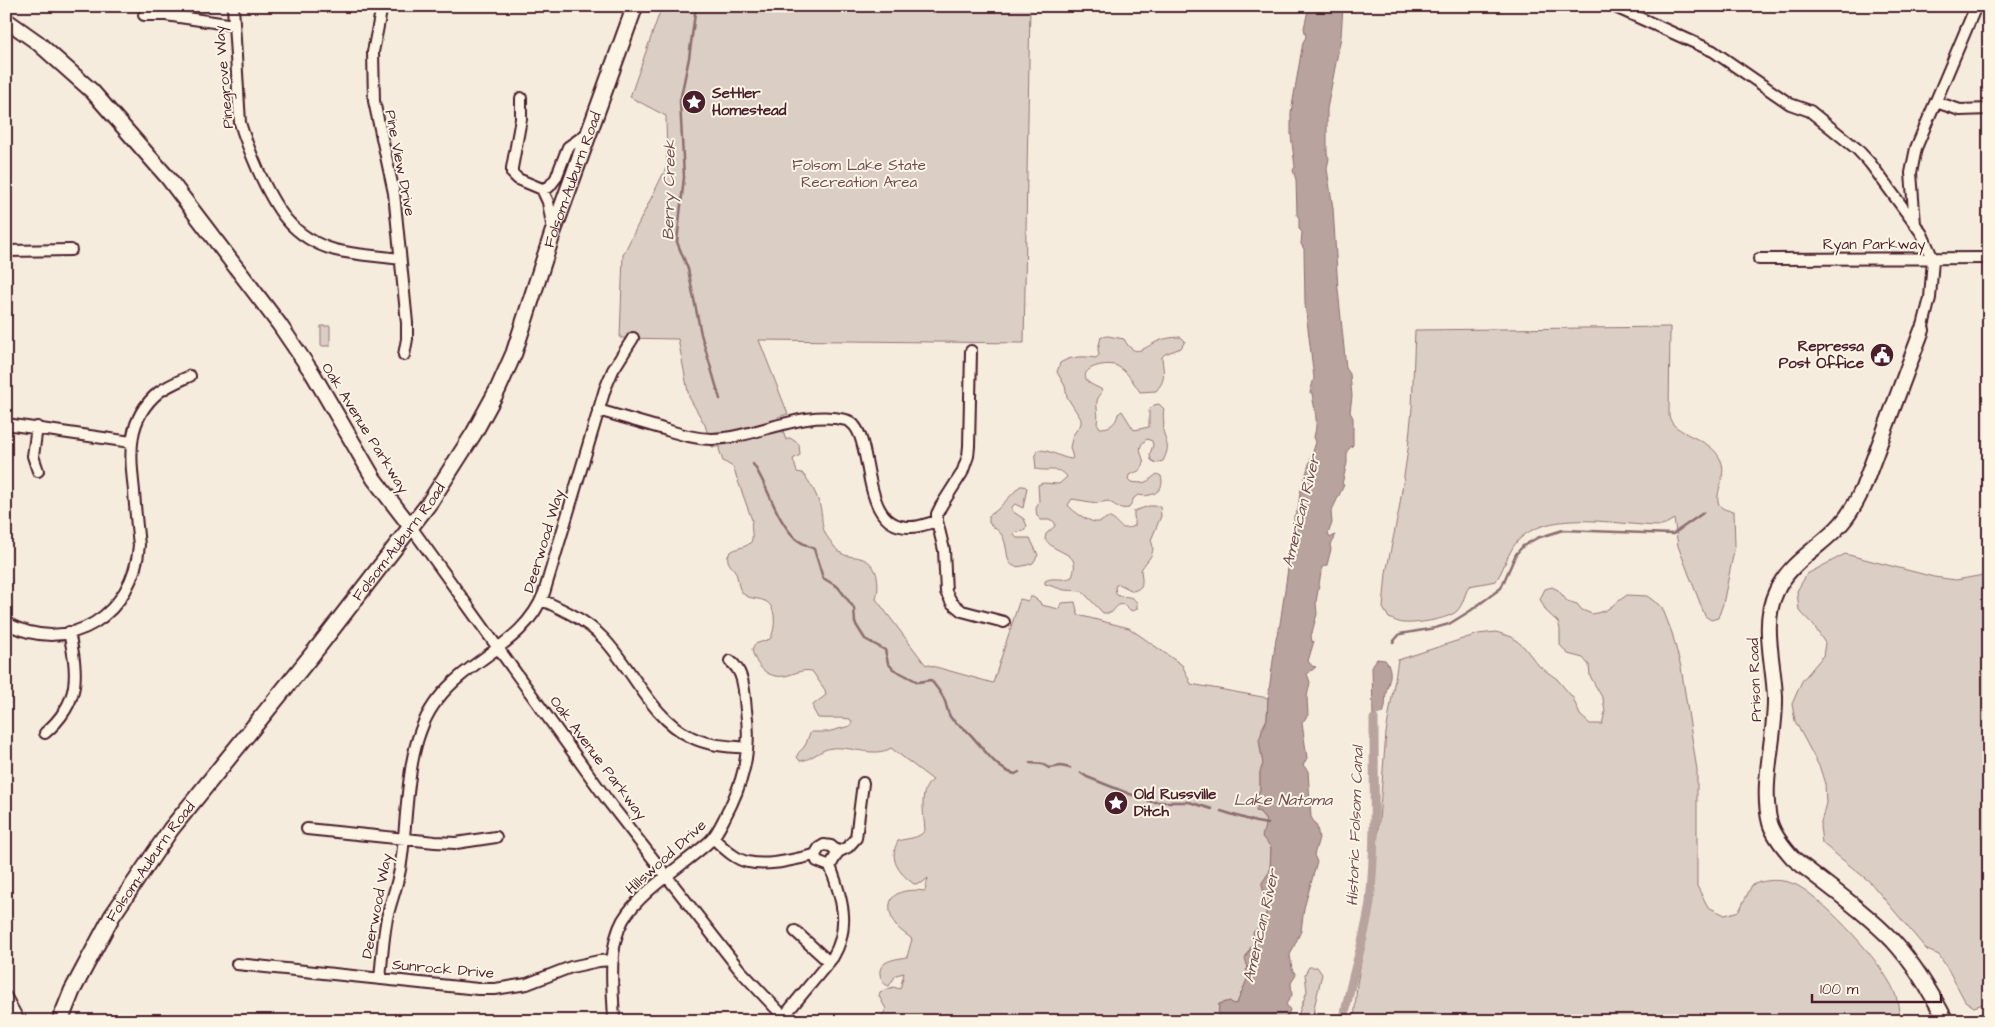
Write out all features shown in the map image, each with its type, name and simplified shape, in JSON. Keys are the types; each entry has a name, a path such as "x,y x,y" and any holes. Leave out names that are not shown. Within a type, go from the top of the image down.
{"main road":[{"name":"Folsom-Auburn Road","path":"60,1021 72,991 112,916 171,829 301,668 410,527 450,470 498,389 514,353 553,232 635,6"}],"street":[{"name":"Pinegrove Way","path":"234,6 240,123 244,138 267,192 282,216 303,235 322,245 342,251 400,259"},
{"name":"Pine View Drive","path":"382,6 373,52 374,101 393,186 407,331 404,355"},
{"path":"1612,6 1713,52 1790,104 1810,111 1870,163 1922,234 1933,259"},
{"path":"1915,224 1911,173 1912,161 1976,6"},
{"path":"144,15 166,15 234,25"},
{"name":"Oak Avenue Parkway","path":"6,20 44,48 92,91 168,178 279,324 313,374 374,479 498,647 602,794 739,969 782,1019"},
{"path":"521,98 521,119 512,173 518,179 542,188 553,184 568,147 588,133"},
{"path":"1936,102 1960,110 1989,109"},
{"path":"542,188 548,202 553,232"},
{"path":"6,251 71,250"},
{"name":"Ryan Parkway","path":"1759,259 1989,258"},
{"name":"Prison Road","path":"1933,259 1927,313 1922,330 1863,488 1854,507 1842,524 1795,564 1775,593 1770,620 1775,699 1767,795 1771,824 1784,848 1793,858 1859,911 1892,941 1919,974 1946,1021"},
{"name":"Deerwood Way","path":"380,979 387,919 398,882 415,747 422,723 431,707 447,688 526,625 542,600 598,410 613,370 633,338"},
{"path":"971,351 968,456 962,473 937,514 937,521 944,550 946,592 952,603 957,608 969,613 1004,622"},
{"path":"6,623 38,634 69,632 90,625 114,607 128,587 135,570 139,545 130,458 135,426 147,405 165,388 190,376"},
{"path":"598,410 686,436 710,439 738,436 813,419 848,420 855,426 876,504 886,518 910,528 937,521"},
{"path":"6,424 131,442"},
{"path":"37,427 33,456 38,471"},
{"path":"542,600 564,610 594,629 613,650 660,713 680,731 703,742 747,748"},
{"path":"45,733 57,722 65,710 74,687 75,662 69,632"},
{"name":"Hillswood Drive","path":"614,1021 613,960 617,936 627,914 667,876 713,838 738,792 743,776 747,748 747,713 741,677 738,668 730,661"},
{"path":"830,866 838,852 848,847 856,838 863,783"},
{"path":"307,829 456,843 496,837"},
{"path":"713,838 725,850 748,862 771,862 815,855"},
{"path":"815,855 819,848 824,845 831,846 838,852"},
{"path":"782,1019 829,962 838,948 841,938 844,912 843,901 830,866 817,860 815,855"},
{"path":"795,931 829,962"},
{"name":"Sunrock Drive","path":"237,964 478,989 495,989 527,984 585,963 613,960"},
{"path":"6,997 19,1021"}],"green space":[{"name":"Folsom Lake State Recreation Area","path":"662,6 1030,6 1024,343 759,340 788,414 778,417 786,440 790,438 799,444 800,455 793,459 797,472 805,476 817,497 827,537 840,552 860,558 871,564 878,581 876,599 925,664 993,683 1020,599 1028,601 1030,597 1033,597 1041,605 1059,609 1061,603 1075,602 1078,615 1129,628 1182,665 1191,684 1268,698 1267,719 1262,728 1260,745 1263,764 1260,772 1260,790 1256,794 1258,806 1256,811 1260,812 1266,821 1265,835 1271,847 1270,871 1262,883 1267,911 1265,919 1259,926 1254,942 1247,954 1249,975 1237,1003 1233,1004 1230,1001 1219,1004 1218,1021 879,1021 886,1009 879,996 880,992 893,987 900,989 904,973 896,975 889,986 884,984 882,980 881,968 887,962 907,957 912,939 895,924 890,913 890,904 892,899 900,892 912,890 925,891 928,878 922,883 914,884 909,880 897,866 894,854 895,848 898,841 917,837 925,830 924,796 928,784 933,780 891,748 885,751 870,752 832,748 824,750 808,759 800,761 797,757 811,732 827,732 850,726 852,722 846,718 818,718 813,705 826,695 825,690 812,671 801,671 779,676 767,673 759,665 752,649 755,644 770,639 774,618 769,604 763,600 743,594 736,573 728,561 728,556 732,551 749,544 752,537 752,520 733,467 723,461 720,447 712,447 705,425 689,397 678,339 620,338 623,255 667,166 666,116 630,97"},
{"path":"321,326 330,326 330,346 321,346"},
{"path":"1670,327 1669,416 1675,426 1713,449 1717,454 1723,469 1718,499 1719,505 1724,509 1734,511 1735,546 1723,604 1718,618 1711,620 1705,616 1678,546 1674,519 1662,526 1582,521 1561,522 1542,526 1526,534 1513,547 1496,581 1469,586 1461,606 1453,614 1440,619 1416,623 1402,623 1389,618 1383,608 1386,573 1399,510 1408,449 1412,408 1415,330"},
{"path":"1108,336 1124,339 1128,346 1136,351 1168,338 1181,337 1185,341 1181,348 1162,357 1163,379 1156,391 1140,392 1124,371 1117,366 1100,365 1089,369 1086,373 1085,377 1088,382 1102,390 1097,404 1097,423 1100,428 1112,425 1118,414 1122,411 1134,430 1149,427 1149,410 1154,405 1159,404 1164,409 1163,430 1167,445 1167,452 1163,461 1156,463 1151,460 1152,441 1147,439 1140,451 1143,465 1140,470 1129,475 1128,479 1131,482 1143,483 1157,474 1161,476 1162,481 1161,486 1156,492 1143,496 1138,495 1134,498 1129,508 1120,508 1108,501 1097,503 1072,499 1068,505 1077,514 1091,521 1100,522 1109,518 1125,528 1135,526 1134,511 1149,506 1160,506 1161,516 1151,540 1153,545 1152,553 1141,570 1141,586 1133,591 1119,584 1115,586 1116,594 1134,599 1137,609 1133,611 1125,605 1120,605 1111,613 1103,613 1082,591 1064,590 1045,584 1045,581 1048,580 1072,577 1074,562 1067,555 1050,545 1045,539 1046,534 1055,526 1055,523 1052,520 1041,520 1037,516 1036,509 1039,501 1038,485 1043,483 1059,484 1067,477 1057,470 1036,469 1035,458 1038,450 1073,458 1070,447 1073,435 1081,424 1081,419 1067,397 1065,386 1057,372 1060,363 1068,359 1096,358 1099,355 1098,349 1101,337"},
{"path":"1020,486 1027,488 1023,508 1015,504 1012,507 1012,511 1024,519 1027,526 1024,531 1016,532 1014,535 1017,538 1030,538 1038,555 1033,563 1016,567 1009,561 1003,537 989,523 989,516"},
{"path":"1845,554 1934,577 1956,580 1989,574 1989,1002 1974,1007 1965,1001 1939,955 1927,950 1870,882 1822,843 1820,826 1826,803 1825,784 1820,768 1795,721 1792,704 1802,681 1823,656 1825,643 1814,626 1799,610 1797,591 1807,574"},
{"path":"1552,587 1558,590 1567,601 1577,604 1582,610 1592,614 1605,611 1627,595 1647,596 1662,607 1672,633 1681,667 1697,770 1697,886 1708,907 1725,915 1739,911 1752,885 1763,882 1776,880 1800,887 1824,906 1853,934 1878,965 1888,979 1895,994 1900,1021 1354,1021 1357,984 1373,895 1386,733 1398,660 1478,634 1496,632 1512,637 1524,647 1539,666 1557,679 1573,698 1580,715 1590,724 1602,724 1605,712 1603,699 1590,676 1589,665 1583,658 1568,654 1560,645 1558,622 1546,611 1540,599 1545,589"},
{"path":"1309,967 1317,967 1322,974 1313,1021 1296,1021 1307,991 1305,974"}],"water":[{"name":"Lake Natoma","path":"1309,6 1343,6 1341,37 1327,109 1327,154 1329,158 1327,169 1333,208 1338,289 1346,368 1350,374 1352,396 1350,412 1353,418 1353,445 1347,451 1347,463 1342,484 1344,485 1331,512 1332,523 1328,534 1330,538 1335,535 1330,545 1331,549 1327,565 1322,567 1316,602 1317,614 1311,636 1312,642 1314,641 1308,661 1312,666 1316,667 1307,674 1310,682 1307,697 1308,715 1302,723 1307,758 1303,765 1308,771 1311,817 1317,827 1319,838 1314,855 1317,862 1304,908 1301,931 1290,955 1292,969 1296,975 1291,983 1292,995 1286,1004 1290,1010 1288,1015 1280,1021 1274,1019 1273,1021 1218,1021 1219,1004 1230,1001 1233,1004 1237,1003 1249,975 1246,970 1248,968 1245,958 1254,942 1253,932 1264,922 1266,916 1266,903 1262,883 1270,871 1271,847 1262,837 1266,821 1260,812 1256,811 1258,806 1253,801 1260,790 1260,772 1263,764 1259,740 1267,719 1268,698 1294,527 1294,516 1298,510 1300,493 1316,442 1314,437 1316,415 1312,393 1310,393 1314,378 1305,304 1304,249 1301,244 1302,232 1299,229 1299,218 1297,215 1296,180 1293,170 1295,167 1291,135 1291,112 1303,42 1306,37 1304,28"},
{"path":"1377,659 1385,660 1388,664 1390,677 1384,711 1375,715 1375,719 1373,719 1372,666"}],"waterway":[{"name":"Berry Creek","path":"696,6 689,58 680,101 684,177 677,242 688,269 701,334 720,399"},
{"path":"753,464 764,483 777,513 789,531 796,539 814,549 823,578 838,587 854,608 855,623 865,639 885,650 888,663 893,669 918,682 931,680 943,696 953,720 967,731 1002,768 1015,774 1019,772"},
{"path":"1393,642 1400,634 1449,624 1470,611 1501,588 1516,554 1523,546 1537,538 1563,530 1673,534 1703,513"},
{"name":"Historic Folsom Canal","path":"1344,1021 1349,991 1365,932 1370,902 1374,834 1374,719"},
{"path":"1030,763 1042,764 1049,768 1061,766 1070,768"},
{"path":"1081,773 1145,800 1153,802 1189,802 1212,809"},
{"path":"1221,811 1268,824"}],"place":[{"name":"Settler Homestead","path":"694,102"},
{"name":"Repressa Post Office","path":"1882,355"},
{"name":"Old Russville Ditch","path":"1116,803"}],"water label":[{"name":"American River","path":"1301,511"},
{"name":"American River","path":"1261,926"}]}
